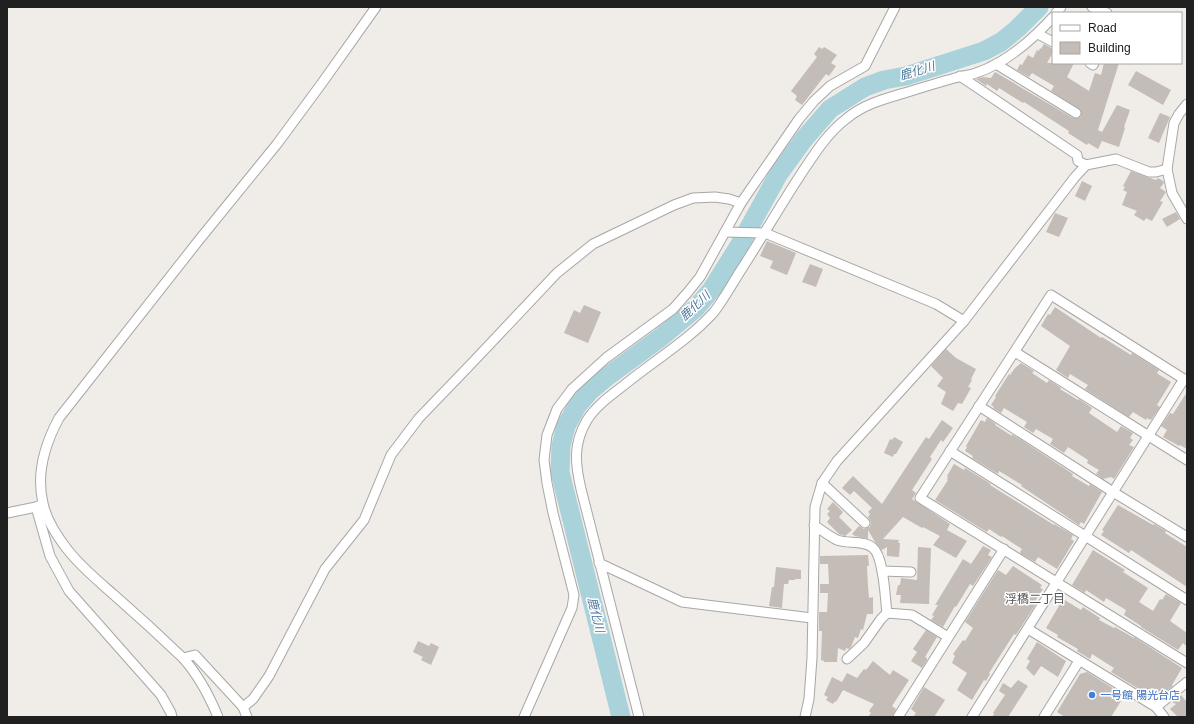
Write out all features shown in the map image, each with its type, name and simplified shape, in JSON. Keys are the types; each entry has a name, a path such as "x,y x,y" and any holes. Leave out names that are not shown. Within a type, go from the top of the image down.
{"street":[{"path":"172,717 161,695 69,591 50,556 39,506 42,460 52,431 59,418 199,240 277,144 376,7"},
{"path":"524,717 570,614 574,601 574,594 553,513 544,460 547,435 557,409 572,389 606,358 673,309 700,277 728,231 741,203 799,119 814,101 830,86 865,66 895,7"},
{"path":"1092,7 1104,12"},
{"path":"638,717 576,468 578,439 587,420 599,405 638,373 677,345 713,313 816,152 845,119 869,104 960,76 976,73 996,64 1022,47 1038,34 1052,18"},
{"path":"1038,34 1052,41"},
{"path":"996,64 1076,113"},
{"path":"960,76 1077,155 1078,161 1086,165"},
{"path":"1187,104 1174,123 1167,169 1172,193 1187,219"},
{"path":"805,717 809,699 812,658 815,507 822,483 837,461 964,321 1075,177 1086,165 1116,159 1149,172 1167,169"},
{"path":"243,707 253,699 270,676 325,569 364,520 391,455 419,418 557,273 593,244 674,205 693,198 715,197 741,203"},
{"path":"728,231 765,233 936,304 964,321"},
{"path":"972,717 1028,629 1056,582 1148,436 1186,380 1051,296 920,498 1004,549 1056,582 1187,663"},
{"path":"1015,352 1187,460"},
{"path":"979,406 1113,492 1187,537"},
{"path":"950,451 1187,600"},
{"path":"822,483 865,523"},
{"path":"7,513 39,506"},
{"path":"39,506 47,515 68,550 97,580 193,668 202,682 218,717"},
{"path":"814,525 837,540 868,545 873,548 880,559 887,613 864,642 847,658"},
{"path":"898,717 1004,549"},
{"path":"599,563 682,602 812,618"},
{"path":"882,571 911,572"},
{"path":"887,613 912,615 948,638"},
{"path":"1028,629 1156,708 1164,717"},
{"path":"183,658 195,655 243,707 247,717"},
{"path":"1044,717 1079,660"},
{"path":"1156,708 1187,682"}],"building":[{"path":"1044,44 1052,48 1052,54 1047,63 1074,64 1067,77 1089,91 1095,73 1101,75 1104,64 1119,64 1098,130 1102,132 1117,105 1130,110 1119,147 1102,141 1098,149 1088,143 1087,145 1068,133 1069,131 1024,102 1023,103 999,88 997,91 987,84 986,86 976,79 983,77 991,78 995,72 1073,118 1078,118 1081,116 1081,110 1051,91 1054,86 1032,73 1029,77 1017,70 1028,55 1033,58 1037,50 1039,51 1040,48 1041,49"},
{"path":"819,47 822,49 824,47 837,55 831,63 836,66 829,76 826,74 802,105 795,100 797,96 791,91 817,57 814,54"},
{"path":"1136,71 1171,90 1163,105 1128,85"},
{"path":"1160,113 1170,117 1159,143 1148,138"},
{"path":"1131,171 1156,180 1158,178 1164,183 1160,188 1166,192 1160,201 1163,202 1152,221 1146,218 1144,221 1134,215 1137,211 1122,205 1127,192 1123,190 1125,187 1123,186"},
{"path":"1082,181 1092,186 1085,201 1075,196"},
{"path":"1176,212 1180,219 1167,227 1162,219"},
{"path":"1055,213 1068,218 1059,237 1046,232"},
{"path":"767,241 796,253 787,275 770,268 773,261 760,256"},
{"path":"810,264 823,269 816,287 802,282"},
{"path":"584,305 601,312 588,343 564,333 574,310 580,313"},
{"path":"1055,307 1101,338 1102,337 1131,355 1132,353 1159,370 1157,373 1158,374 1171,382 1157,405 1160,407 1151,420 1147,418 1146,420 1133,412 1129,417 1085,389 1088,385 1070,374 1068,378 1056,370 1070,346 1041,326 1048,314 1050,315"},
{"path":"946,349 956,358 976,369 968,387 971,388 962,404 958,403 953,411 941,404 946,392 937,386 943,378 931,366"},
{"path":"1021,363 1034,371 1032,373 1047,383 1049,380 1061,388 1060,389 1092,408 1089,413 1117,432 1121,426 1133,433 1130,438 1133,440 1129,445 1134,447 1114,479 1111,477 1103,479 1096,474 1099,470 1087,463 1088,460 1068,447 1064,453 1050,444 1053,439 1036,429 1033,433 1024,427 1027,422 1004,408 1001,413 993,408 994,407 991,405 996,397 995,396 1009,374 1010,375"},
{"path":"1187,392 1187,449 1163,437 1167,430 1161,426 1170,413 1173,414"},
{"path":"987,418 996,424 995,425 1012,436 1012,434 1073,474 1072,476 1089,486 1090,484 1102,492 1084,524 1081,522 1079,525 1021,486 1022,485 999,471 998,474 972,458 973,456 965,451 966,446 981,420 985,422"},
{"path":"942,420 953,428 943,442 941,440 930,457 932,459 912,490 916,493 912,499 950,524 947,530 967,541 956,558 933,545 940,536 903,517 883,539 899,540 899,557 887,556 887,547 882,550 868,530 868,539 852,534 859,526 864,529 870,527 871,522 868,517 870,514 868,512 872,508 854,491 850,495 842,488 853,476 882,504 926,437 929,439"},
{"path":"894,437 903,442 893,457 884,453 890,439 892,440"},
{"path":"954,464 964,470 965,468 1054,525 1073,535 1071,539 1074,541 1057,569 1038,557 1035,562 1021,554 1020,552 1022,549 1002,536 1001,537 989,529 987,532 935,500 948,480 947,476"},
{"path":"833,502 843,512 839,517 852,530 845,536 839,534 827,522 830,518 827,514 830,511 827,509"},
{"path":"1118,505 1166,531 1165,533 1187,547 1187,587 1131,550 1129,553 1101,535 1104,531 1102,530"},
{"path":"983,546 991,550 988,555 992,557 973,586 970,584 943,627 931,620 934,616 932,615 938,605 935,605 963,559 971,564"},
{"path":"918,547 931,548 929,604 900,603 901,595 896,595 901,578 917,580"},
{"path":"1093,550 1125,570 1123,572 1148,588 1139,602 1153,611 1160,599 1162,600 1166,594 1181,603 1170,621 1187,633 1187,647 1183,643 1178,650 1124,615 1126,610 1106,598 1104,602 1086,590 1085,593 1072,585"},
{"path":"868,555 869,566 867,566 869,598 873,597 873,614 867,614 863,630 861,629 858,638 855,637 849,649 846,648 845,651 838,648 837,662 824,662 821,660 822,631 819,631 819,612 827,612 828,593 820,593 820,584 829,584 828,564 820,564 820,556"},
{"path":"1013,566 1042,585 1040,588 1043,589 1035,601 1037,602 1016,635 1014,634 989,673 990,674 986,681 984,680 972,700 957,690 967,673 952,663 955,656 953,654 963,640 965,641 973,628 965,622 998,570 1006,575"},
{"path":"776,567 801,570 801,579 789,580 788,584 784,584 782,608 769,606 772,587 774,587"},
{"path":"1063,599 1081,610 1083,607 1100,618 1099,620 1134,637 1182,668 1172,685 1173,686 1161,695 1151,688 1147,694 1111,672 1114,668 1092,654 1090,659 1077,651 1078,649 1057,637 1058,635 1046,628"},
{"path":"926,630 937,637 925,657 927,660 922,668 911,661 917,652 913,649"},
{"path":"418,641 429,646 431,643 439,647 431,665 421,660 423,657 413,652"},
{"path":"1037,642 1066,661 1058,677 1041,666 1034,676 1026,668 1030,661 1027,659"},
{"path":"873,661 890,675 893,670 909,680 892,706 896,709 892,717 868,717 871,713 869,711 874,704 843,690 836,702 835,701 833,704 826,700 828,697 824,695 832,677 842,682 847,673 857,678"},
{"name":"一号館 陽光台店","path":"1087,672 1119,692 1115,698 1121,701 1111,717 1065,717 1057,712 1080,674"},
{"path":"1018,680 1028,686 1008,717 992,717 1005,695 999,691 1003,683 1011,688"},
{"path":"924,687 945,700 934,717 913,717 916,713 911,709"},
{"path":"1181,695 1187,702 1187,717 1178,717 1170,709 1176,704 1172,702"}],"waterway":[{"name":"鹿化川","path":"621,717 560,472 561,446 566,426 577,406 590,391 608,376 660,338 696,308 712,289 739,246 778,175 804,139 830,109 865,87 884,80 906,76 984,51 1001,42 1017,29 1039,7"}],"place":[{"name":"一号館 陽光台店","path":"1092,695"}],"district":[{"name":"浮橋二丁目","path":"1035,599"}]}
